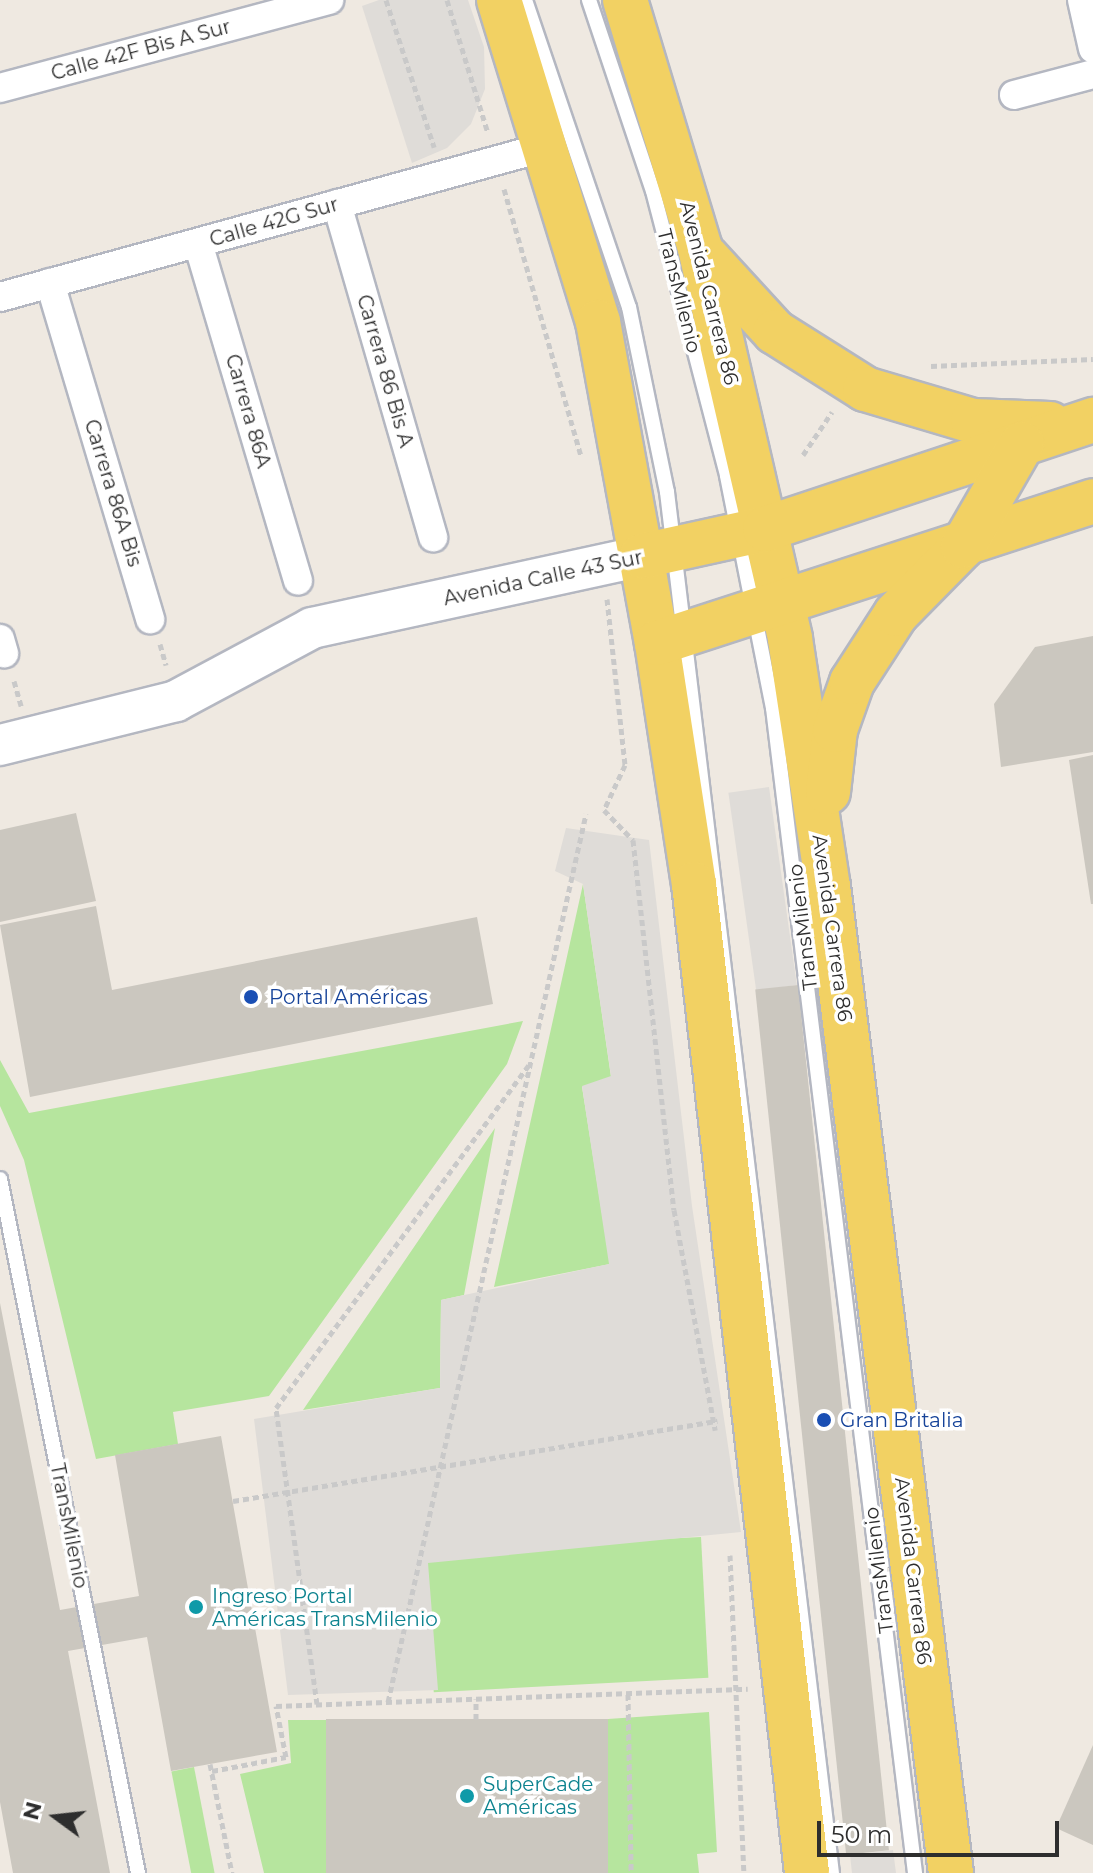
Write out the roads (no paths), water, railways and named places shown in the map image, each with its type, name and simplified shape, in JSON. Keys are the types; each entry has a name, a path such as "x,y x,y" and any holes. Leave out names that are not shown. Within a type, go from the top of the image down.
{"main road":[{"path":"499,0 549,146 598,322 640,556 673,638 732,1418 785,1688 807,1873"},
{"name":"Avenida Carrera 86","path":"625,0 700,248 752,532 828,886 951,1873"},
{"path":"700,248 775,332 865,389 973,421 1092,420"},
{"name":"Avenida Calle 43 Sur","path":"14,742 176,701 312,628 752,532 1092,420"},
{"path":"828,886 831,759 852,682 896,614 963,546 1022,444"},
{"path":"673,638 963,546 1093,501"}],"street":[{"name":"Calle 42F Bis A Sur","path":"0,88 329,0"},
{"path":"1082,0 1093,49"},
{"path":"1014,95 1093,74"},
{"name":"Calle 42G Sur","path":"0,297 549,146"},
{"name":"Carrera 86 Bis A","path":"337,204 433,537"},
{"name":"Carrera 86A","path":"198,243 298,580"},
{"name":"Carrera 86A Bis","path":"50,283 150,619"}],"lane":[{"path":"525,0 629,307 640,556"},
{"name":"TransMilenio","path":"589,0 653,191 752,532"},
{"name":"TransMilenio","path":"768,608 789,814 915,1873"},
{"path":"673,638 832,1873"},
{"name":"TransMilenio","path":"0,1179 138,1873"}],"place":[{"name":"Portal Américas","path":"251,997"},
{"name":"Gran Britalia","path":"824,1420"},
{"name":"Ingreso Portal Américas TransMilenio","path":"196,1607"},
{"name":"SuperCade Américas","path":"467,1796"}]}
